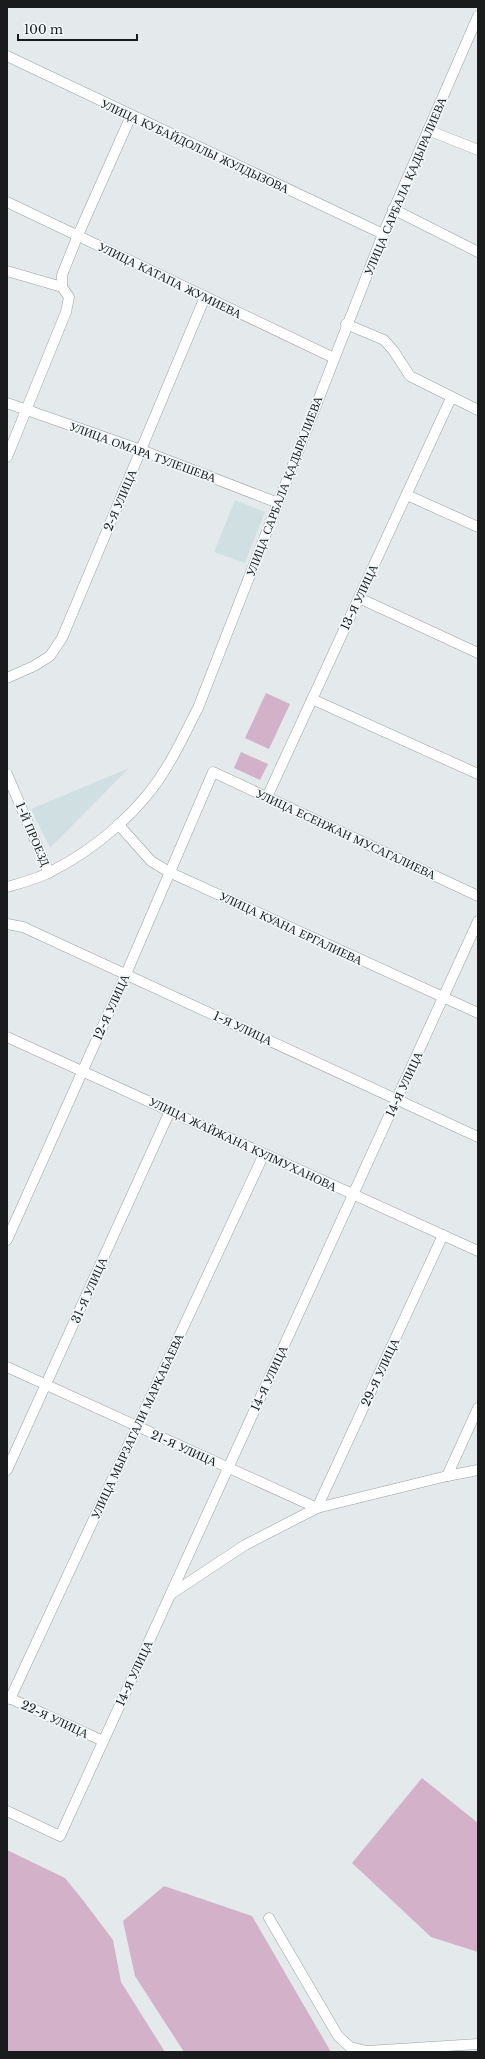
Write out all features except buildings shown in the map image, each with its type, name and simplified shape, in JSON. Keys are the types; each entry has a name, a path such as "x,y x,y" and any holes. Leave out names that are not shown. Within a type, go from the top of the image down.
{"street":[{"name":"УЛИЦА САРБАЛА ҚАДЫРАЛИЕВА","path":"7,887 49,873 86,850 118,824 149,792 168,766 198,708 346,324 393,209 478,16"},
{"name":"УЛИЦА КУБАЙДОЛЛЫ ЖУЛДЫЗОВА","path":"7,56 383,234"},
{"path":"7,457 66,312 69,297 62,287 62,275 78,235 131,116"},
{"path":"428,130 478,150"},
{"name":"УЛИЦА КАТАПА ЖУМИЕВА","path":"7,202 334,358"},
{"path":"393,209 478,252"},
{"path":"7,272 62,287"},
{"name":"2-Я УЛИЦА","path":"7,678 34,666 50,656 62,638 204,297"},
{"path":"346,324 384,340 393,350 410,376 451,398 478,410"},
{"name":"13-Я УЛИЦА","path":"267,797 451,398"},
{"name":"УЛИЦА ОМАРА ТУЛЕШЕВА","path":"7,403 141,450 278,503"},
{"path":"406,495 478,527"},
{"path":"359,598 478,652"},
{"path":"312,699 478,774"},
{"name":"УЛИЦА ЕСЕНЖАН МУСАГАЛИЕВА","path":"213,772 478,896"},
{"name":"12-Я УЛИЦА","path":"7,1240 126,974 213,772"},
{"name":"1-Й ПРОЕЗД","path":"7,774 49,873"},
{"name":"УЛИЦА КУАНА ЕРГАЛИЕВА","path":"118,824 151,861 169,872 478,1013"},
{"name":"14-Я УЛИЦА","path":"7,1811 60,1836 478,921"},
{"name":"1-Я УЛИЦА","path":"7,924 23,927 478,1137"},
{"name":"УЛИЦА ЖАЙЖАНА КУЛМУХАНОВА","path":"7,1036 478,1251"},
{"name":"31-Я УЛИЦА","path":"7,1470 170,1111"},
{"name":"УЛИЦА МЫРЗАГАЛИ МАРКАБАЕВА","path":"9,1698 264,1154"},
{"name":"29-Я УЛИЦА","path":"317,1508 443,1235"},
{"name":"21-Я УЛИЦА","path":"7,1368 317,1508"},
{"path":"447,1476 478,1408"},
{"path":"170,1596 245,1545 317,1508 447,1476 478,1470"},
{"name":"22-Я УЛИЦА","path":"9,1698 103,1741"},
{"path":"269,1918 338,2036 350,2047 367,2051 478,2044"}],"shaded area":[{"path":"235,500 265,512 245,563 214,552"},
{"path":"266,693 290,704 269,749 245,738"},
{"path":"241,752 268,764 260,780 234,768"},
{"path":"129,768 50,848 31,809"},
{"path":"422,1778 478,1823 478,1952 431,1937 352,1863"},
{"path":"7,1850 65,1878 82,1899 113,1940 121,1982 165,2052 7,2052"},
{"path":"164,1886 252,1916 331,2052 184,2052 135,1976 123,1921"}]}
